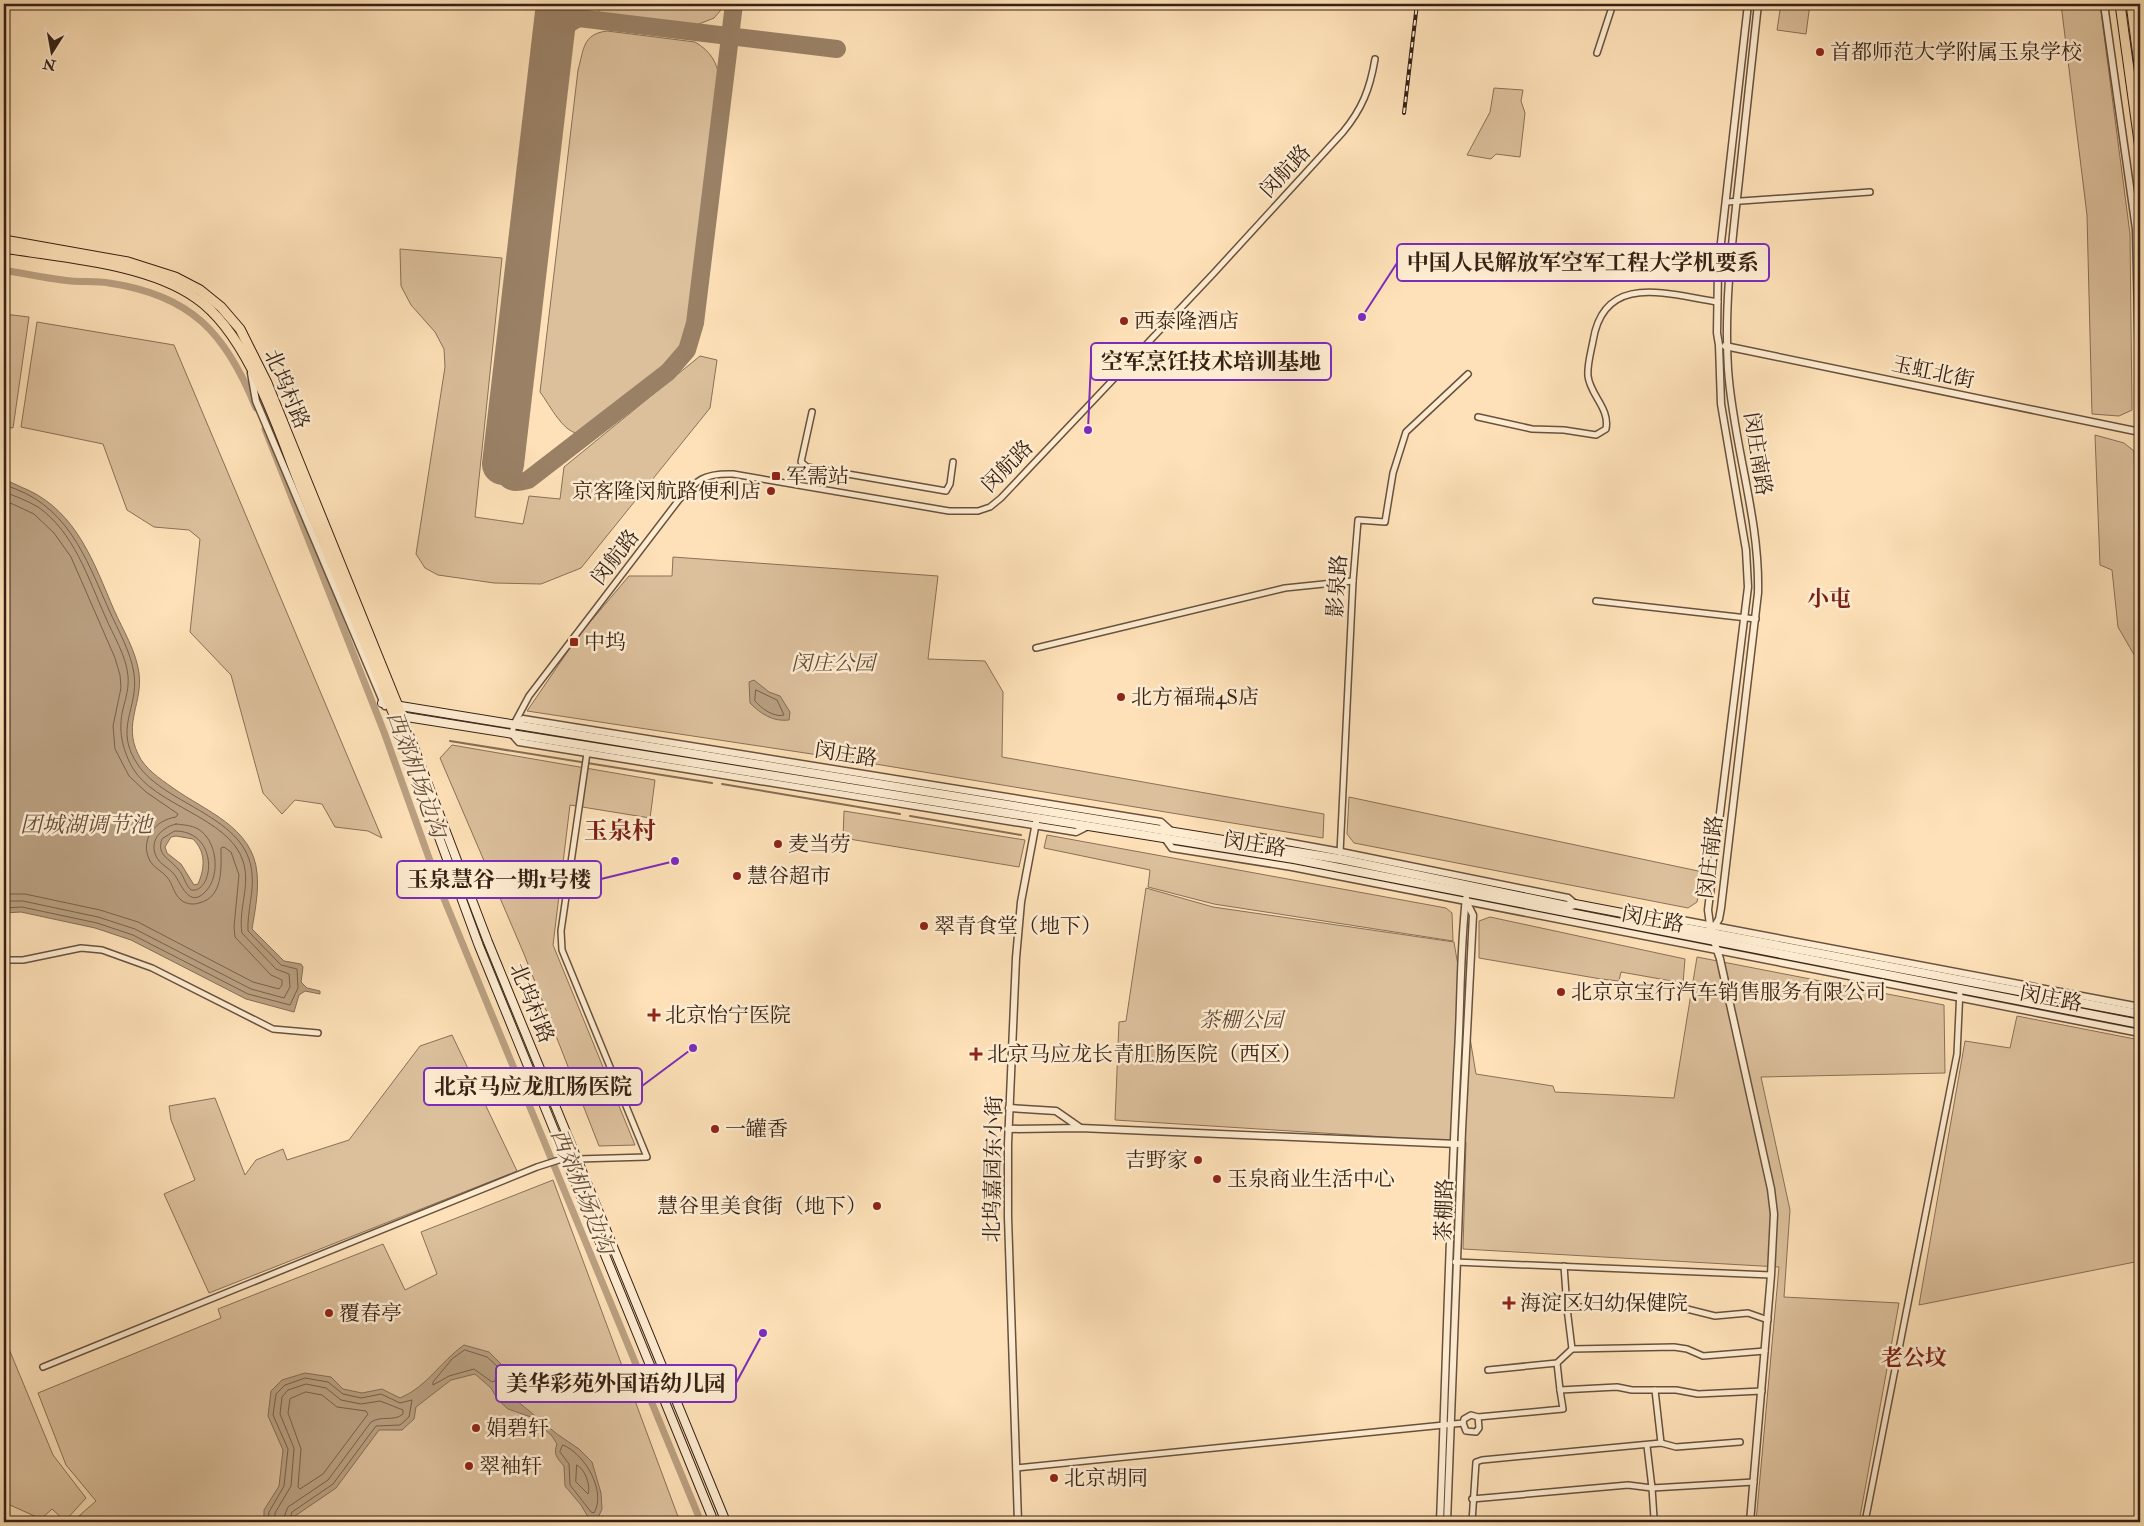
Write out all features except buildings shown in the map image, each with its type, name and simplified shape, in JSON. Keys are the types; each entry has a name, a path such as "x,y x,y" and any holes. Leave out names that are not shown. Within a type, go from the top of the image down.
{"main road":[{"path":"2120,4 2140,149"},
{"path":"2131,4 2140,72"},
{"path":"2121,15 2133,14"},
{"name":"北坞村路","path":"4,240 150,268 200,290 222,307 240,328 267,383 389,704"},
{"name":"北坞村路","path":"4,248 126,269 172,284 196,298 216,314 231,333 250,367 389,704"},
{"path":"389,704 398,715"},
{"name":"闵庄路","path":"389,704 1245,843 1340,855 1466,888 1567,906 1571,901 1626,912 1626,917 1712,930 1734,946 2140,1024"},
{"name":"闵庄路","path":"398,715 512,734 840,778 1036,821 1090,825 1712,930 2140,1014"},
{"name":"北坞村路","path":"398,715 479,946 714,1522"},
{"name":"北坞村路","path":"398,715 488,942 726,1522"}],"street":[{"path":"1597,54 1613,4"},
{"name":"闵庄南路","path":"1712,930 1708,910 1748,587 1746,550 1721,404 1717,333 1718,269 1748,4"},
{"name":"闵庄南路","path":"1712,930 1719,919 1721,908 1756,619 1758,554 1728,369 1728,346 1729,269 1758,4"},
{"path":"2104,4 2136,229 2140,409"},
{"name":"闵航路","path":"512,734 514,724 529,696 678,501 701,478 712,474 733,474 931,509 966,512 978,512 995,502 1179,310 1343,132 1357,115 1365,101 1371,85 1375,59"},
{"path":"1727,202 1870,192"},
{"path":"1478,417 1532,429 1596,434 1602,432 1606,428 1606,415 1591,386 1588,367 1595,328 1610,307 1632,292 1648,292 1718,302"},
{"name":"玉虹北街","path":"1719,344 2140,432"},
{"name":"影泉路","path":"1340,855 1353,581 1358,520 1385,522 1393,473 1406,432 1468,374"},
{"path":"812,412 801,462 807,466 946,491 950,484 953,462"},
{"path":"1036,648 1285,588 1353,581"},
{"path":"1596,601 1756,619"},
{"name":"北坞村路","path":"389,704 398,715"},
{"name":"闵庄路","path":"512,734 519,742 586,760 1036,821"},
{"path":"577,1159 648,1157 562,950 561,931 586,760"},
{"path":"838,793 840,778"},
{"name":"北坞嘉园东小街","path":"1018,1522 1008,1217 1008,1129 1016,958 1021,902 1036,821"},
{"name":"闵庄路","path":"1164,837 1172,848 1292,867 2140,1033"},
{"name":"闵庄路","path":"1340,855 1571,901"},
{"name":"茶棚路","path":"1448,1522 1447,1425 1450,1262 1462,988 1462,923 1466,888"},
{"name":"茶棚路","path":"1440,1522 1458,1262 1473,915 1466,901"},
{"path":"1712,930 1771,1189 1774,1214 1768,1320 1750,1522 1732,1522"},
{"name":"闵庄路","path":"1712,930 2140,1007"},
{"path":"4,960 23,960 81,948 102,950 152,968 273,1029 318,1034"},
{"path":"1865,1522 1957,1054 1960,989"},
{"path":"2106,1017 2121,1029"},
{"path":"1009,1108 1056,1112 1080,1128"},
{"path":"1008,1129 1080,1128 1462,1144"},
{"path":"43,1367 545,1164 565,1158"},
{"path":"1450,1262 1771,1275"},
{"path":"1564,1266 1572,1349"},
{"path":"1567,1308 1614,1305 1674,1306 1715,1316 1748,1314 1768,1320"},
{"path":"1488,1370 1557,1363 1572,1349 1674,1347 1686,1349 1704,1356 1765,1351"},
{"path":"1463,1423 1467,1416 1478,1417 1563,1409 1557,1363"},
{"path":"1560,1390 1617,1387 1676,1390 1698,1394 1762,1391"},
{"path":"1655,1390 1661,1442"},
{"path":"1463,1423 1466,1431 1476,1432 1479,1428 1478,1417"},
{"path":"1016,1468 1463,1423"},
{"path":"1472,1522 1472,1499 1476,1462 1482,1460 1593,1448 1646,1446 1661,1442 1676,1447 1740,1442"},
{"path":"1646,1446 1652,1488 1654,1518 1652,1522"},
{"path":"1472,1499 1628,1485 1652,1488 1754,1482"}],"green space":[{"path":"591,4 726,4 714,18 694,26 603,15"},
{"path":"1781,4 1810,4 1806,34 1777,30"},
{"path":"2061,4 2100,4 2130,234 2132,410 2119,416 2092,414 2087,215"},
{"path":"607,31 695,42 705,49 715,62 719,80 690,324 676,355 666,367 582,433 576,433 558,419 540,392 578,70 588,39"},
{"path":"1494,88 1523,90 1521,101 1525,113 1520,157 1496,154 1491,159 1467,155 1490,112"},
{"path":"400,249 502,258 475,517 523,524 529,496 560,499 564,467 700,356 717,360 710,408 581,568 541,584 494,583 438,575 425,568 416,554 445,367 444,349 435,332 411,305 401,286"},
{"path":"4,314 29,317 13,428 4,427"},
{"path":"37,322 174,345 382,838 368,831 335,827 322,804 295,800 282,814 263,793 231,675 190,632 200,539 189,530 154,527 127,510 103,444 21,427"},
{"path":"2095,435 2124,443 2134,451 2136,524 2140,541 2140,665 2118,627 2112,570 2100,565"},
{"name":"闵庄公园","path":"673,557 938,576 928,659 985,661 1003,692 1002,757 1324,814 1323,838 845,759 527,711 579,635 629,576 672,576"},
{"path":"452,745 655,780 650,818 570,805 553,945 635,1145 599,1146 524,954 440,758"},
{"path":"1349,797 1703,872 1697,902 1688,908 1354,843 1347,834"},
{"path":"844,811 1025,840 1019,867 843,838"},
{"path":"1047,835 1446,908 1452,913 1453,941 1214,904 1148,887 1150,870 1044,848"},
{"name":"茶棚公园","path":"1146,888 1213,907 1454,942 1476,1074 1553,1086 1555,1092 1674,1098 1697,957 1944,1005 1945,1073 1761,1077 1790,1210 1784,1297 1899,1303 1859,1522 1756,1522 1779,1267 1463,1249 1466,1142 1115,1120 1119,1022 1126,1021"},
{"path":"1490,917 1685,959 1683,983 1621,972 1619,981 1601,979 1479,958 1479,921"},
{"path":"2017,1016 2140,1040 2140,1261 1919,1305 1965,1041 2010,1048"},
{"path":"452,1035 517,1171 209,1293 164,1194 195,1180 171,1120 169,1106 215,1098 245,1175 256,1160 283,1149 287,1160 349,1140 420,1046"},
{"path":"553,1180 680,1522 72,1522 96,1501 66,1465 38,1393 221,1318 218,1309 383,1244 405,1290 437,1274 421,1232"},
{"path":"4,1337 53,1455 86,1498 65,1521 52,1509 41,1519 10,1505 4,1495"}],"water":[{"name":"团城湖调节池","path":"4,480 28,490 45,500 59,512 82,541 91,557 135,657 139,673 139,684 132,732 138,754 148,769 225,822 247,844 254,857 257,873 252,929 284,961 301,964 303,967 301,982 307,988 320,991 320,994 305,991 299,995 294,1012 246,999 131,940 95,928 21,912 4,913","holes":["171,837 193,839 200,849 203,860 198,884 194,885 181,864 167,853 165,847"]},
{"path":"754,680 769,692 780,696 790,712 789,720 778,720 768,716 758,711 750,703 749,682"},
{"path":"464,1345 489,1352 503,1366 500,1377 505,1391 557,1434 579,1449 592,1462 601,1493 602,1509 596,1522 591,1522 581,1505 565,1486 564,1466 556,1456 557,1444 552,1436 531,1417 508,1409 498,1400 491,1388 475,1374 451,1380 416,1407 414,1419 402,1430 379,1430 336,1488 295,1516 293,1522 264,1522 264,1510 279,1486 283,1450 268,1416 271,1391 282,1380 305,1373 331,1377 343,1389 362,1393 382,1389 400,1398 426,1381 448,1358"}],"waterway":[{"name":"西郊机场边沟","path":"4,270 54,279 104,282 138,289 162,297 184,308 202,322 218,339 232,359 256,408"},
{"name":"西郊机场边沟","path":"265,429 384,732 440,889 701,1522"},
{"path":"450,741 712,783"},
{"path":"722,784 900,814"},
{"path":"910,816 1021,835"}],"taxiway":[{"path":"545,4 556,13 570,17 837,49"},
{"path":"503,464 503,470 507,478 513,482 528,480 668,372 687,350 695,323 734,4"},
{"path":"552,41 562,28 578,18 575,16"}],"runway":[{"path":"503,464 557,4"}],"railway":[{"path":"1404,113 1417,4"},
{"path":"4,160 8,169"}],"place":[{"name":"首都师范大学附属玉泉学校","path":"1820,52"},
{"name":"中国人民解放军空军工程大学机要系","path":"1362,317"},
{"name":"西泰隆酒店","path":"1124,321"},
{"name":"空军烹饪技术培训基地","path":"1088,430"},
{"name":"军需站","path":"776,476"},
{"name":"京客隆闵航路便利店","path":"771,491"},
{"name":"中坞","path":"574,642"},
{"name":"北方福瑞4S店","path":"1121,697"},
{"name":"麦当劳","path":"778,844"},
{"name":"玉泉慧谷一期1号楼","path":"675,861"},
{"name":"慧谷超市","path":"737,876"},
{"name":"翠青食堂（地下）","path":"924,926"},
{"name":"北京京宝行汽车销售服务有限公司","path":"1561,992"},
{"name":"北京怡宁医院","path":"654,1015"},
{"name":"北京马应龙肛肠医院","path":"693,1048"},
{"name":"北京马应龙长青肛肠医院（西区）","path":"976,1054"},
{"name":"一罐香","path":"715,1129"},
{"name":"吉野家","path":"1198,1160"},
{"name":"玉泉商业生活中心","path":"1217,1179"},
{"name":"慧谷里美食街（地下）","path":"877,1206"},
{"name":"海淀区妇幼保健院","path":"1509,1303"},
{"name":"覆春亭","path":"329,1313"},
{"name":"美华彩苑外国语幼儿园","path":"763,1333"},
{"name":"娟碧轩","path":"476,1428"},
{"name":"翠袖轩","path":"469,1466"},
{"name":"北京胡同","path":"1054,1478"}],"district":[{"name":"小屯","path":"1829,598"},
{"name":"玉泉村","path":"620,831"},
{"name":"老公坟","path":"1914,1357"}]}
